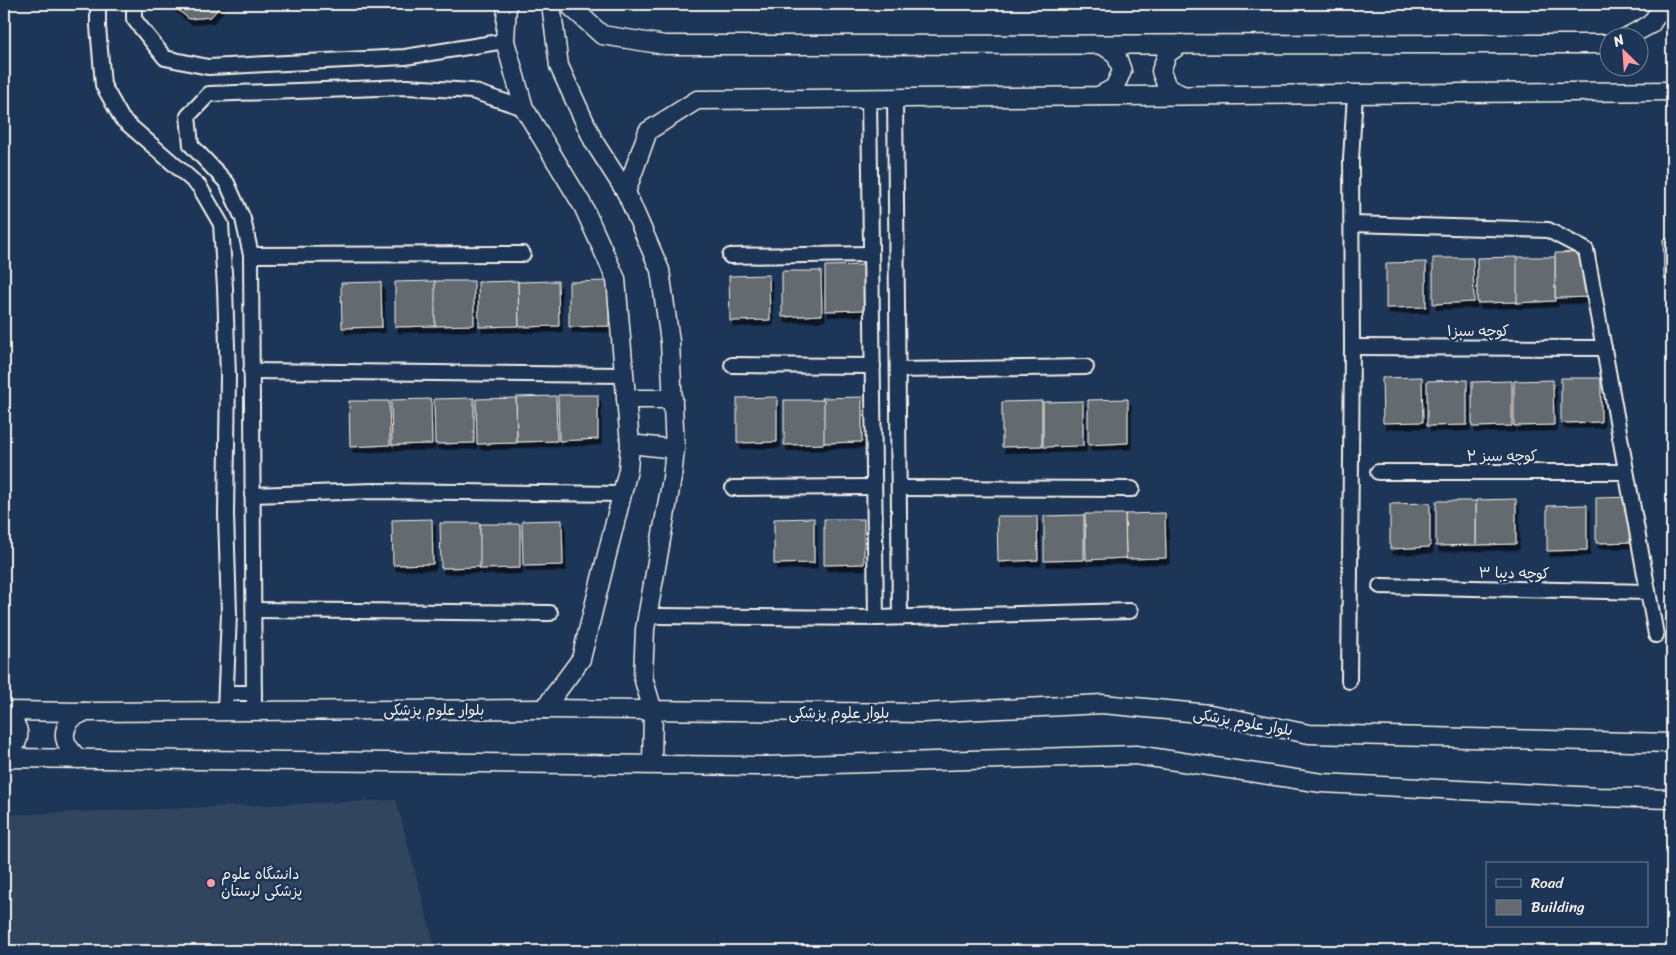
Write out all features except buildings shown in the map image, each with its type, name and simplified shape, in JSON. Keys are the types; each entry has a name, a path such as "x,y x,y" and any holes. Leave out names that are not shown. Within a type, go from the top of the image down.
{"street":[{"path":"98,4 103,85 122,119 199,186 221,224 228,376 226,514 229,614 226,710"},
{"path":"134,4 134,19 165,58 208,67 405,57 504,41"},
{"path":"507,4 504,41 524,108 583,206 616,279 630,444 628,470 581,658 544,709"},
{"path":"551,4 560,66 594,142 626,192 660,270 670,342 676,449 645,629 643,677 653,711 652,764"},
{"path":"568,4 602,35 665,45 1598,44"},
{"path":"1644,28 1651,24 1664,4"},
{"path":"1181,44 1167,54 1161,71 1167,87 1182,95"},
{"path":"1098,96 1114,88 1122,72 1116,54 1102,45"},
{"path":"226,693 254,701 251,255 243,220 227,182 192,145 188,116 209,94 407,87 472,91 524,108"},
{"path":"626,192 648,131 697,100 1672,91"},
{"path":"1349,681 1352,347 1351,158 1355,94"},
{"path":"869,98 876,618"},
{"path":"895,98 900,617"},
{"path":"1352,224 1548,230 1586,250 1656,635"},
{"path":"251,255 523,254"},
{"path":"730,256 871,254"},
{"name":"کوچه سبز۱","path":"1352,347 1604,348"},
{"path":"732,365 873,366"},
{"path":"898,370 1086,367"},
{"path":"251,371 624,375"},
{"path":"626,399 673,399"},
{"path":"630,444 676,449"},
{"name":"کوچه سبز ۲","path":"1378,472 1626,472"},
{"path":"733,488 874,487"},
{"path":"899,488 1132,488"},
{"path":"252,495 373,491 622,494"},
{"name":"کوچه دیبا ۳","path":"1380,586 1648,592"},
{"path":"254,610 550,613"},
{"path":"659,616 876,618 1130,611"},
{"name":"بلوار علوم پزشکی","path":"4,711 226,710 254,701 653,711 923,713 1102,704 1210,714 1309,734 1672,743"},
{"path":"4,711 15,721 19,735 14,749 4,757"},
{"path":"79,759 68,748 65,734 71,720 84,712"},
{"path":"4,757 766,766 1136,755 1322,784 1672,799"}],"shaded area":[{"name":"دانشگاه علوم پزشکی لرستان","path":"396,800 436,951 4,951 4,815"}],"green space":[{"path":"1055,949 1181,949 1181,951 1055,951"}],"place":[{"name":"دانشگاه علوم پزشکی لرستان","path":"211,883"}]}
